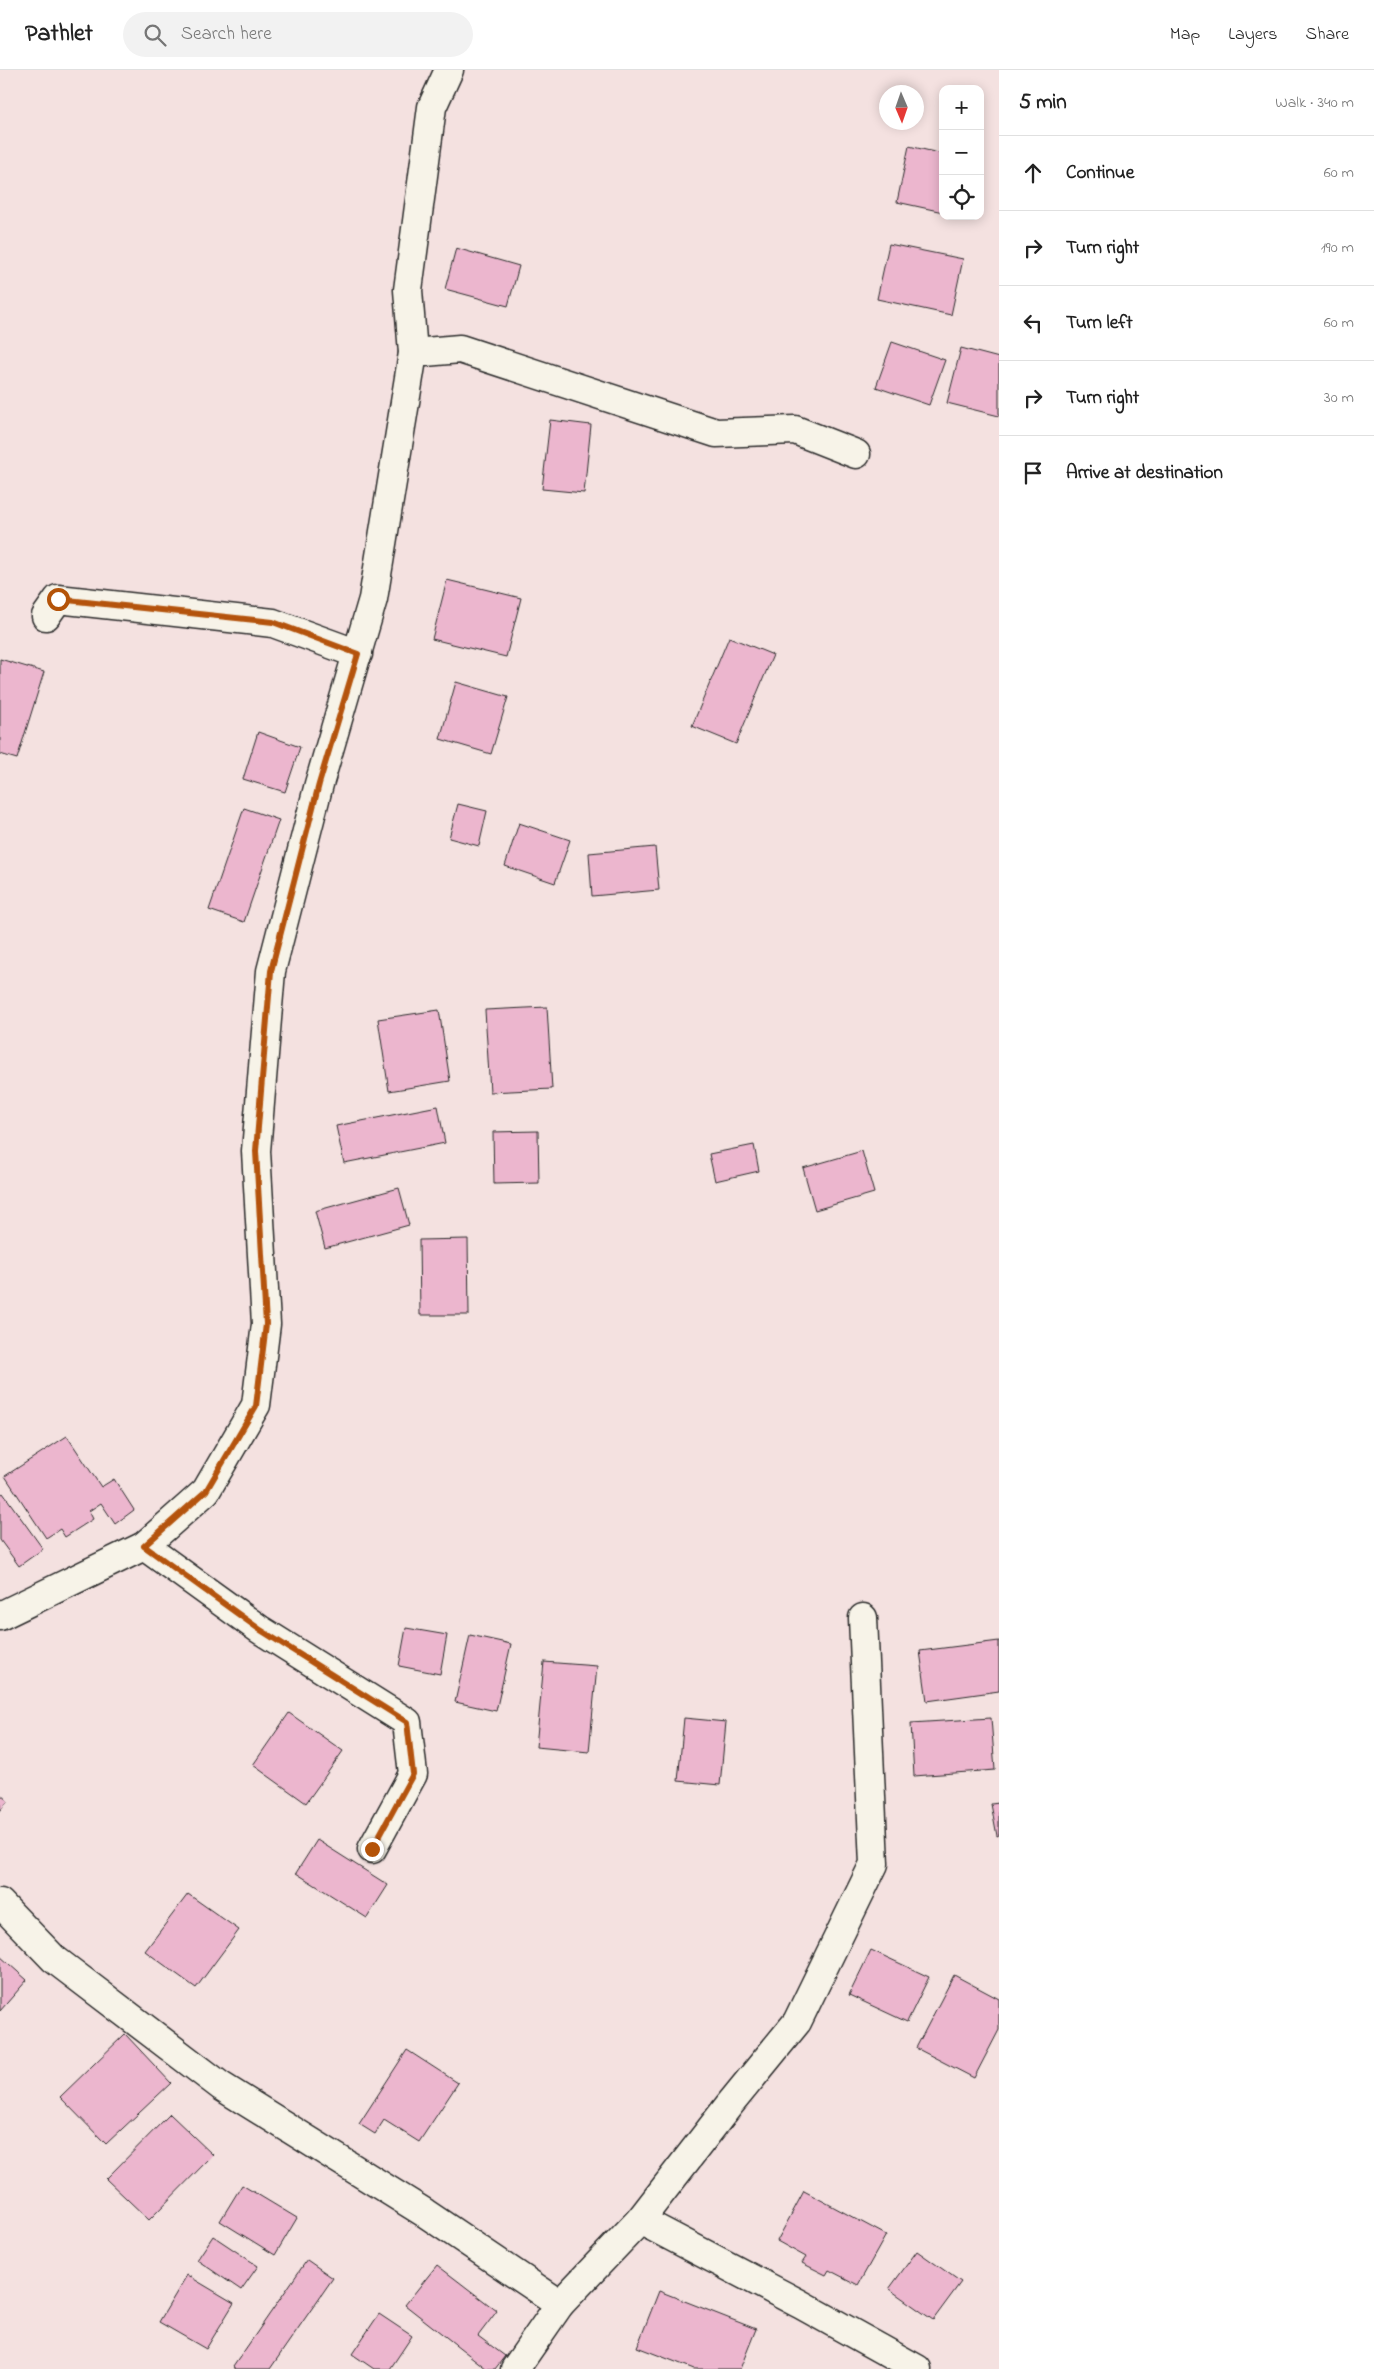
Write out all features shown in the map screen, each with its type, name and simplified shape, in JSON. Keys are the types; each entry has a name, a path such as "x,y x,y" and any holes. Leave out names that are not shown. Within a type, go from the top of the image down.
{"street":[{"path":"0,1616 144,1546 206,1491 256,1406 266,1324 256,1151 271,971 319,784 373,599 413,353 408,290 432,108 449,70"},
{"path":"413,353 460,349 716,433 795,430 856,454"},
{"path":"46,616 58,599 273,622 358,654"},
{"path":"144,1546 259,1629 407,1722 413,1774 372,1849"},
{"path":"516,2369 560,2304 640,2220 730,2104 797,2022 874,1864 863,1618"},
{"path":"0,1903 54,1959 221,2086 425,2213 560,2304"},
{"path":"640,2220 800,2304 917,2369"}],"building":[{"path":"909,146 939,153 939,211 897,202"},
{"path":"889,244 963,259 951,315 877,299"},
{"path":"456,248 519,266 508,306 445,289"},
{"path":"892,342 945,360 929,405 876,387"},
{"path":"961,348 999,358 999,416 947,403"},
{"path":"550,420 591,425 584,493 542,489"},
{"path":"447,580 521,598 506,657 432,639"},
{"path":"729,637 773,655 736,744 692,726"},
{"path":"0,659 44,672 17,759 0,754"},
{"path":"456,682 508,697 491,754 440,739"},
{"path":"258,732 300,747 285,792 243,779"},
{"path":"458,804 487,811 479,846 449,838"},
{"path":"244,808 279,820 244,922 209,910"},
{"path":"519,823 570,840 555,883 505,866"},
{"path":"655,847 659,890 592,896 589,853"},
{"path":"547,1007 552,1089 490,1092 485,1010"},
{"path":"439,1010 450,1081 389,1091 378,1019"},
{"path":"438,1106 445,1143 344,1163 336,1126"},
{"path":"538,1131 539,1183 494,1184 493,1132"},
{"path":"754,1145 759,1171 715,1181 709,1154"},
{"path":"862,1151 874,1193 815,1210 803,1168"},
{"path":"399,1188 409,1225 325,1248 315,1211"},
{"path":"468,1239 469,1315 420,1315 419,1240"},
{"path":"67,1436 101,1487 114,1479 134,1510 115,1524 101,1503 89,1511 93,1519 65,1537 60,1529 46,1538 5,1476"},
{"path":"3,1493 43,1549 19,1566 0,1540 0,1495"},
{"path":"406,1628 447,1635 440,1674 399,1666"},
{"path":"470,1635 511,1644 496,1711 455,1702"},
{"path":"999,1641 999,1691 927,1701 920,1651"},
{"path":"544,1662 597,1666 589,1752 536,1747"},
{"path":"289,1713 343,1751 306,1803 253,1765"},
{"path":"684,1718 726,1722 720,1785 678,1781"},
{"path":"991,1718 995,1770 914,1776 911,1723"},
{"path":"0,1794 8,1801 0,1811"},
{"path":"999,1803 999,1835 997,1836 991,1804"},
{"path":"317,1840 388,1885 367,1918 296,1873"},
{"path":"188,1894 239,1930 196,1988 145,1951"},
{"path":"871,1950 929,1977 907,2022 849,1995"},
{"path":"0,1956 27,1980 0,2011"},
{"path":"954,1975 999,1999 999,2030 974,2078 916,2048"},
{"path":"125,2034 171,2083 106,2144 60,2097"},
{"path":"407,2050 458,2083 419,2142 384,2120 375,2134 359,2124"},
{"path":"170,2114 213,2155 149,2220 106,2179"},
{"path":"242,2185 297,2218 275,2255 220,2221"},
{"path":"804,2191 886,2235 858,2285 829,2270 826,2275 802,2263 806,2257 777,2241"},
{"path":"213,2236 258,2266 241,2290 197,2260"},
{"path":"917,2251 961,2282 933,2320 889,2289"},
{"path":"307,2260 333,2278 270,2369 236,2369 233,2367"},
{"path":"437,2265 497,2311 478,2336 505,2356 495,2369 487,2369 405,2305"},
{"path":"187,2275 234,2303 206,2349 159,2322"},
{"path":"659,2291 756,2329 740,2369 694,2369 637,2347"},
{"path":"379,2314 412,2336 390,2369 374,2369 352,2354"}],"route":[{"path":"58,599 273,622 358,654 319,784 271,971 256,1151 266,1324 256,1406 206,1491 144,1546 259,1629 407,1722 413,1774 372,1849"}]}
